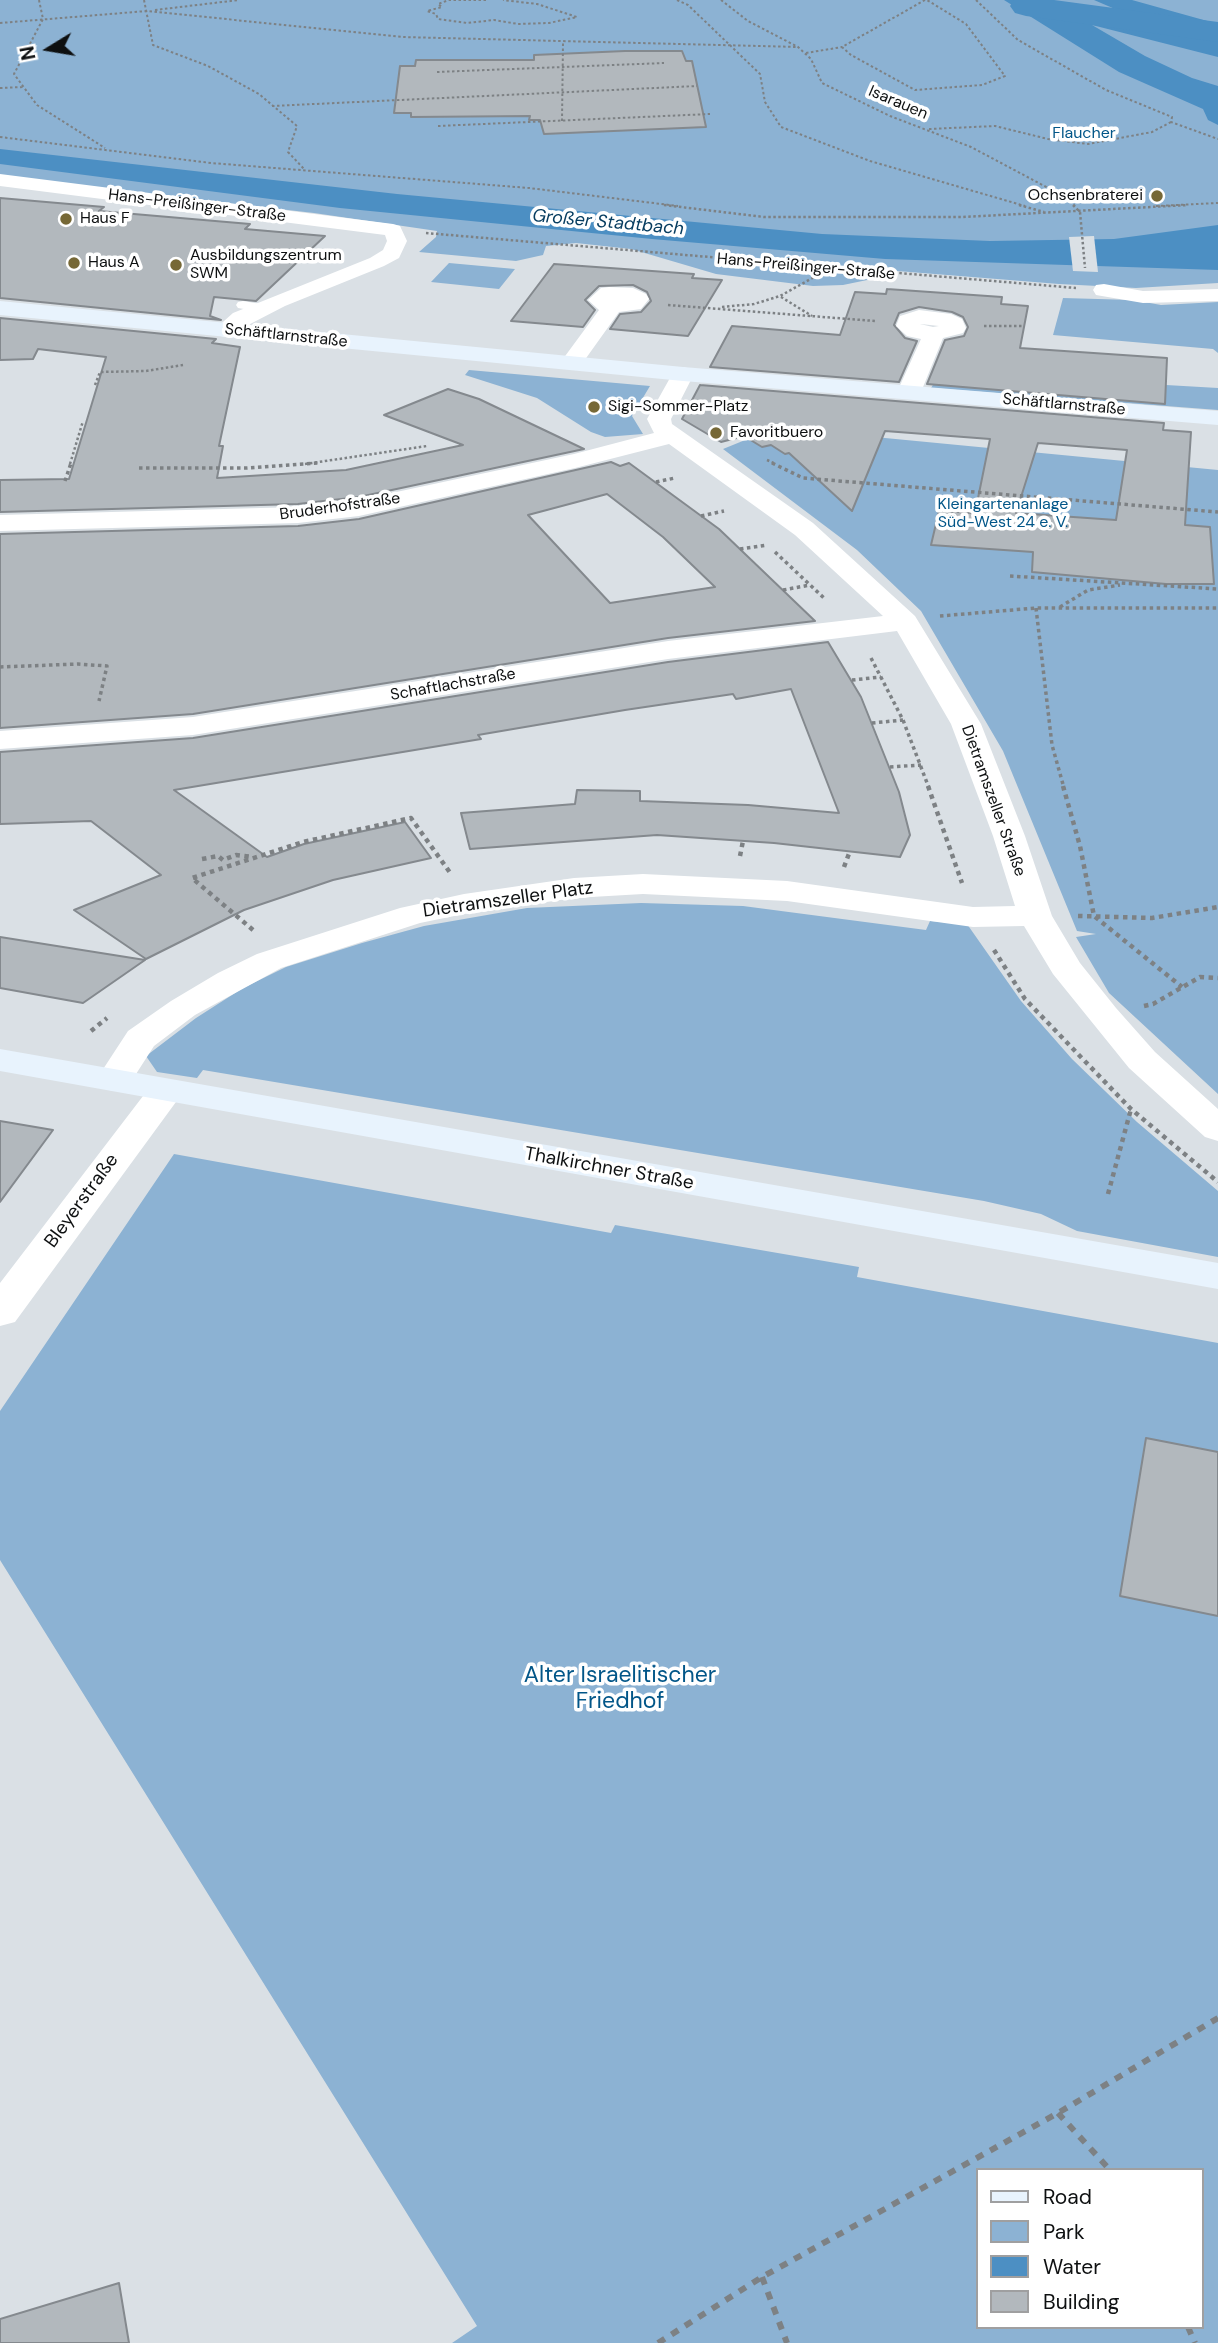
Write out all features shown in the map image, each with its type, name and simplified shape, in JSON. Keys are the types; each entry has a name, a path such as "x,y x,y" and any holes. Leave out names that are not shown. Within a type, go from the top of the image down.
{"street":[{"name":"Hans-Preißinger-Straße","path":"0,180 393,230"},
{"path":"225,330 252,307 377,262 392,254 397,242 393,230"},
{"path":"1104,290 1143,297 1218,295"},
{"path":"571,363 613,306 601,303 600,298 609,293 625,293 636,297 636,302"},
{"name":"Schäftlarnstraße","path":"0,308 683,374 1218,418"},
{"path":"908,323 928,317 954,324 951,331 933,334 909,392"},
{"path":"673,436 661,426 659,419 683,374"},
{"name":"Bruderhofstraße","path":"0,523 298,516 401,499 673,436"},
{"name":"Dietramszeller Straße","path":"673,436 804,529 905,622 966,724 1035,916 1065,967 1142,1060 1218,1129"},
{"name":"Schaftlachstraße","path":"0,740 96,734 256,717 659,651 905,622"},
{"name":"Dietramszeller Platz","path":"114,1080 141,1039 183,1008 230,980 269,961 412,915 464,904 574,888 643,884 787,891 973,917 1035,916"},
{"name":"Thalkirchner Straße","path":"0,1060 1218,1276"},
{"name":"Bleyerstraße","path":"0,1312 166,1091"}],"path":[{"path":"39,0 43,19 14,74 37,105 109,150"},
{"path":"144,0 153,45 208,66 259,94 297,126 288,152 305,171"},
{"path":"0,23 147,11 239,0"},
{"path":"486,0 449,0 438,4 442,7 427,11 436,14 435,18 438,19 467,23 494,20 518,24 549,23 577,17 537,4 503,0"},
{"path":"537,4 547,0"},
{"path":"677,0 688,5 760,74 765,102 781,127 870,161 1048,214"},
{"name":"Isarauen","path":"721,0 748,21 798,47 811,59 822,83 1050,186 1080,212"},
{"path":"805,54 842,47 926,0 966,24 1004,76 982,85 925,92 915,90 851,55 842,47"},
{"path":"976,0 1018,40 1106,90 1172,117 1171,122"},
{"path":"147,11 402,37 798,47"},
{"path":"562,121 564,42"},
{"path":"437,72 664,62"},
{"path":"0,88 24,86"},
{"path":"272,106 697,86"},
{"path":"438,126 710,114"},
{"path":"927,129 995,126 1048,139 1088,144 1152,132 1171,122 1218,139"},
{"path":"0,136 305,171 529,188 764,217 877,219 1048,214 1218,203"},
{"path":"1080,212 1085,271"},
{"name":"Hans-Preißinger-Straße","path":"393,230 828,269 1104,290"},
{"path":"697,308 734,307 780,296 828,269"},
{"path":"780,296 815,318"},
{"path":"636,302 815,318 908,323"},
{"path":"95,385 100,372 146,371 183,365"},
{"path":"65,481 83,422"},
{"path":"139,468 247,468 310,464 427,446"},
{"path":"631,446 680,477 656,482"},
{"path":"702,455 751,452 803,478 1218,512"},
{"path":"701,516 726,510 717,503"},
{"path":"757,536 854,628 903,720 973,917 1025,999 1131,1109 1218,1182"},
{"path":"740,549 767,545"},
{"path":"1010,576 1218,589"},
{"path":"1060,607 1070,598 1088,590 1127,584"},
{"path":"783,590 811,585"},
{"path":"905,622 974,612 1037,608 1218,608"},
{"path":"1037,608 1052,745 1080,846 1094,916 1182,987"},
{"path":"0,667 78,664 107,666 97,710 96,734"},
{"path":"852,680 881,677"},
{"path":"873,723 903,720"},
{"path":"890,767 921,765"},
{"path":"253,930 192,878 303,842 411,818 451,874"},
{"path":"739,860 743,841"},
{"path":"842,871 850,852"},
{"path":"202,859 218,856 223,860 236,855 253,858"},
{"path":"1035,916 1152,918 1218,908"},
{"path":"1103,1016 1153,1004 1200,977 1218,978"},
{"path":"1108,1194 1131,1109"},
{"path":"658,2343 762,2277 1058,2113 1218,2018"},
{"path":"1058,2113 1108,2168"},
{"path":"762,2277 787,2343"}],"green space":[{"name":"Flaucher","path":"0,0 1218,0 1218,283 1136,288 885,270 872,279 843,285 813,286 716,274 631,249 576,243 546,246 543,255 516,261 419,252 436,237 437,231 314,213 0,177"},
{"path":"449,263 515,269 499,289 431,282"},
{"path":"1063,298 1133,300 1161,305 1218,302 1218,353 1213,349 1053,335"},
{"name":"Sigi-Sommer-Platz","path":"469,370 650,386 632,416 643,434 605,437 591,432 537,398 465,375"},
{"path":"941,372 1218,388 1218,410 931,388"},
{"name":"Kleingartenanlage Süd-West 24 e. V.","path":"833,433 1218,470 1218,1094 1109,993 1076,937 1096,934 1077,931 1003,751 921,611 857,550 723,449 755,436"},
{"path":"641,903 743,906 926,930 930,921 967,924 1021,1001 1072,1059 1137,1122 1218,1191 1218,1257 1077,1231 1041,1214 984,1201 203,1070 197,1078 157,1072 146,1056 196,1018 243,988 286,967 362,943 424,926 527,908"},
{"name":"Alter Israelitischer Friedhof","path":"174,1154 611,1233 615,1225 859,1267 857,1277 1218,1343 1218,2343 452,2343 477,2326 0,1560 0,1411"}],"water":[{"path":"1004,0 1036,0 1060,11 1107,18 1115,9 1094,0 1132,0 1218,24 1218,57 1092,25 1145,56 1192,78 1218,86 1218,125 1208,120 1203,109 1119,72"},
{"name":"Großer Stadtbach","path":"0,149 397,194 822,234 990,241 1114,239 1218,225 1218,270 885,259 652,239 340,208 0,164"}],"pier":[{"path":"1094,236 1098,272 1073,271 1069,237"}],"building":[{"path":"682,51 686,61 692,61 706,127 544,134 540,120 529,120 530,116 411,117 411,113 394,113 400,66 415,66 416,60 534,60 534,55"},
{"path":"0,198 104,207 99,211 250,224 245,229 325,236 256,301 214,297 210,316 221,320 0,298"},
{"path":"554,264 694,274 692,278 722,280 688,336 610,329 620,314 641,312 651,301 647,292 633,285 599,286 585,300 595,310 583,327 511,321"},
{"path":"887,289 1002,297 1001,304 1028,306 1020,348 1167,358 1165,404 927,384 945,340 964,336 968,327 963,317 952,312 919,307 899,313 894,325 905,338 917,341 899,382 710,367 732,326 840,335 855,292 886,294"},
{"path":"0,318 216,339 212,343 240,347 219,446 223,446 217,478 346,470 463,445 384,415 448,389 479,399 584,449 359,497 298,504 0,512 0,480 69,479 106,357 38,349 33,359 0,360"},
{"path":"700,385 1164,423 1163,430 1191,432 1185,525 1210,527 1214,584 1166,584 1032,572 1033,552 931,545 939,511 975,513 990,439 885,431 852,511 789,453 785,454 771,445 762,447 744,436 721,442 682,419","holes":["1038,443 1127,450 1116,520 1016,513"]},
{"path":"611,462 620,466 629,463 719,529 815,621 668,638 193,714 0,728 0,534 298,526 359,519","holes":["607,494 663,537 715,587 610,603 528,515"]},
{"path":"828,642 861,697 899,792 910,835 900,857 774,843 657,835 470,849 461,813 575,804 577,790 640,791 640,801 748,805 839,813 791,689 736,699 733,694 625,710 478,735 481,739 174,790 267,857 304,844 405,822 431,858 333,880 244,910 146,959 74,910 161,875 91,821 0,824 0,752 193,738 668,662"},
{"path":"0,937 145,960 83,1003 0,988"},
{"path":"0,1121 53,1130 0,1202"},
{"path":"1146,1438 1218,1452 1218,1616 1120,1596"},
{"path":"119,2283 129,2343 0,2343 0,2319"}],"waterway":[{"path":"1026,6 1218,32"}],"place":[{"name":"Ochsenbraterei","path":"1157,196"},
{"name":"Haus F","path":"66,219"},
{"name":"Haus A","path":"74,263"},
{"name":"Ausbildungszentrum SWM","path":"176,265"},
{"name":"Sigi-Sommer-Platz","path":"594,407"},
{"name":"Favoritbuero","path":"716,433"}]}
